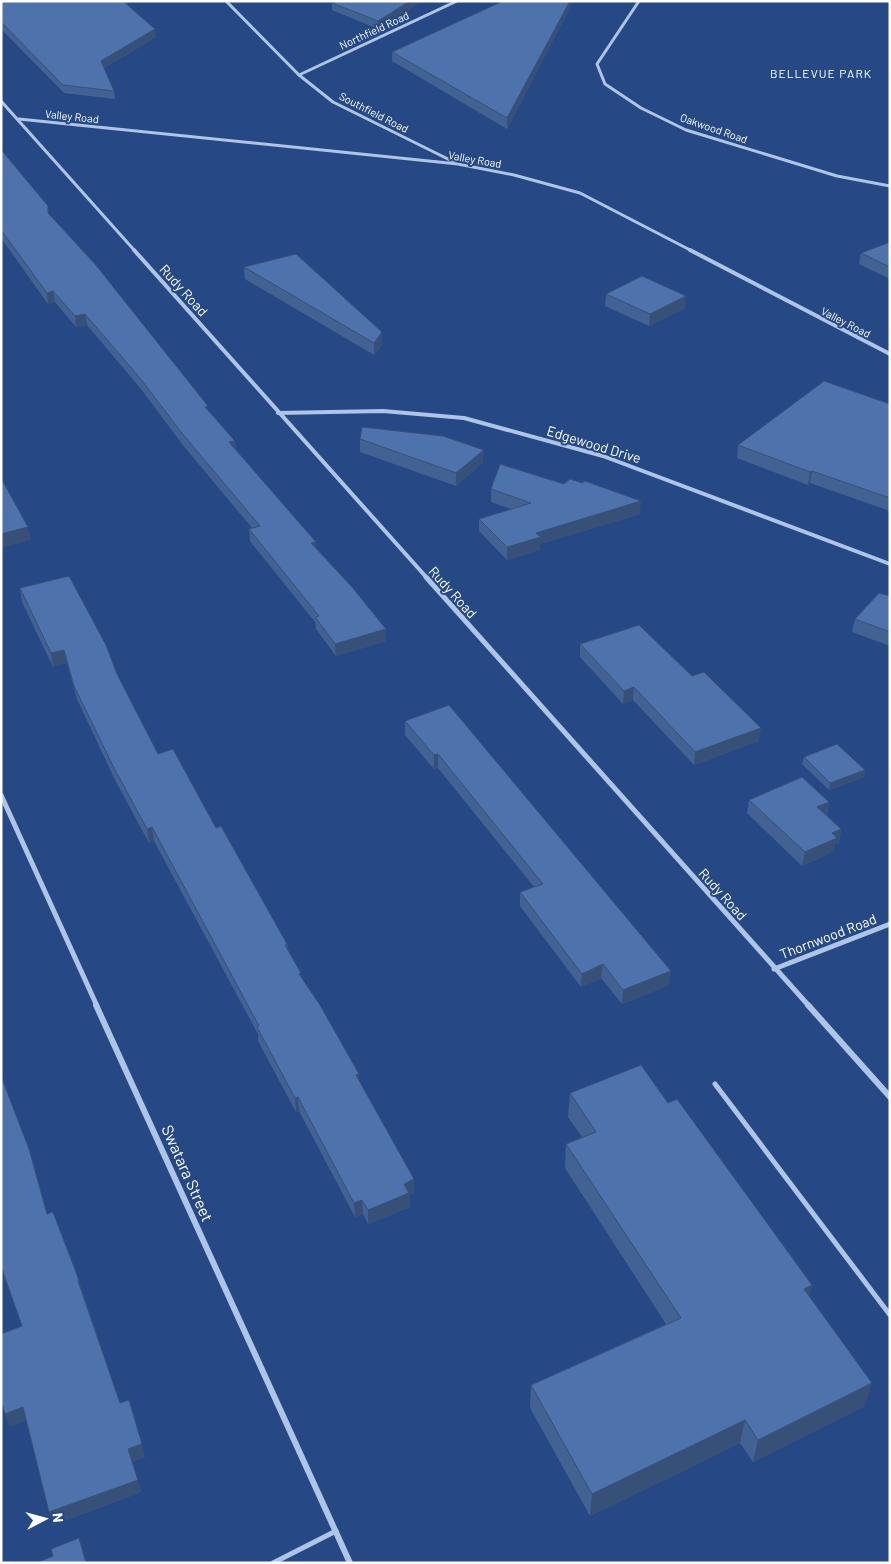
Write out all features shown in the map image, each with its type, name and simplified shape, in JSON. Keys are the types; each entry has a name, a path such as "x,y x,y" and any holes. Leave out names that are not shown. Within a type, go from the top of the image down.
{"street":[{"name":"Southfield Road","path":"226,1 299,75 332,102 458,164"},
{"name":"Northfield Road","path":"299,75 457,1"},
{"name":"Oakwood Road","path":"639,1 597,64 606,84 641,108 686,130 837,176 890,186"},
{"name":"Rudy Road","path":"1,101 774,969 890,1096"},
{"name":"Valley Road","path":"18,119 458,164 514,175 580,193 890,354"},
{"name":"Edgewood Drive","path":"278,413 383,411 464,418 603,456 890,564"},
{"name":"Swatara Street","path":"1,796 4,808 350,1563"},
{"name":"Thornwood Road","path":"774,969 890,924"}],"lane":[{"path":"715,1084 890,1315"},
{"path":"273,1563 336,1531"}],"building":[{"path":"1,1 123,1 155,29 101,61 114,91 63,85 1,22"},
{"path":"338,1 410,1 378,21 332,3"},
{"path":"503,1 570,1 507,118 392,52"},
{"path":"1,152 3,152 48,206 48,213 95,264 208,406 205,407 235,441 229,442 316,542 311,543 352,587 386,629 335,644 315,617 319,616 249,529 260,526 181,432 140,378 85,314 75,316 53,291 47,293 1,230"},
{"path":"890,242 890,267 861,253"},
{"path":"296,254 382,332 374,343 244,267"},
{"path":"642,276 686,296 650,314 606,294"},
{"path":"824,381 890,404 890,498 812,471 810,472 738,445"},
{"path":"362,427 443,436 484,450 456,473 360,439"},
{"path":"500,464 564,484 570,479 582,483 585,481 641,501 536,533 541,537 507,547 479,519 531,503 491,489"},
{"path":"1,478 28,527 1,534"},
{"path":"69,576 106,645 117,674 158,754 173,749 216,828 221,826 287,944 285,945 301,973 299,974 320,1005 359,1074 356,1075 414,1179 404,1184 409,1193 368,1210 362,1200 354,1203 298,1097 295,1098 257,1027 259,1026 152,827 147,829 113,766 74,686 64,650 51,653 20,588"},
{"path":"879,593 890,596 890,632 855,619"},
{"path":"639,625 692,676 704,672 761,728 695,752 634,687 624,691 580,644"},
{"path":"449,705 671,971 623,990 603,964 582,974 520,892 543,884 438,754 434,755 405,721"},
{"path":"837,744 865,770 830,783 804,757"},
{"path":"802,777 829,802 817,807 841,829 832,833 837,838 805,852 749,800"},
{"path":"641,1065 668,1103 677,1099 812,1285 804,1289 872,1383 758,1440 745,1420 592,1494 531,1385 681,1318 566,1144 596,1132 570,1093"},
{"path":"1,1076 29,1149 47,1214 53,1212 79,1280 120,1403 129,1400 142,1444 128,1449 138,1480 49,1512 23,1407 5,1414 1,1400 1,1334 22,1326 1,1266"},
{"path":"79,1538 86,1563 36,1563 53,1556 51,1549"}],"district":[{"name":"BELLEVUE PARK","path":"821,73"}]}
